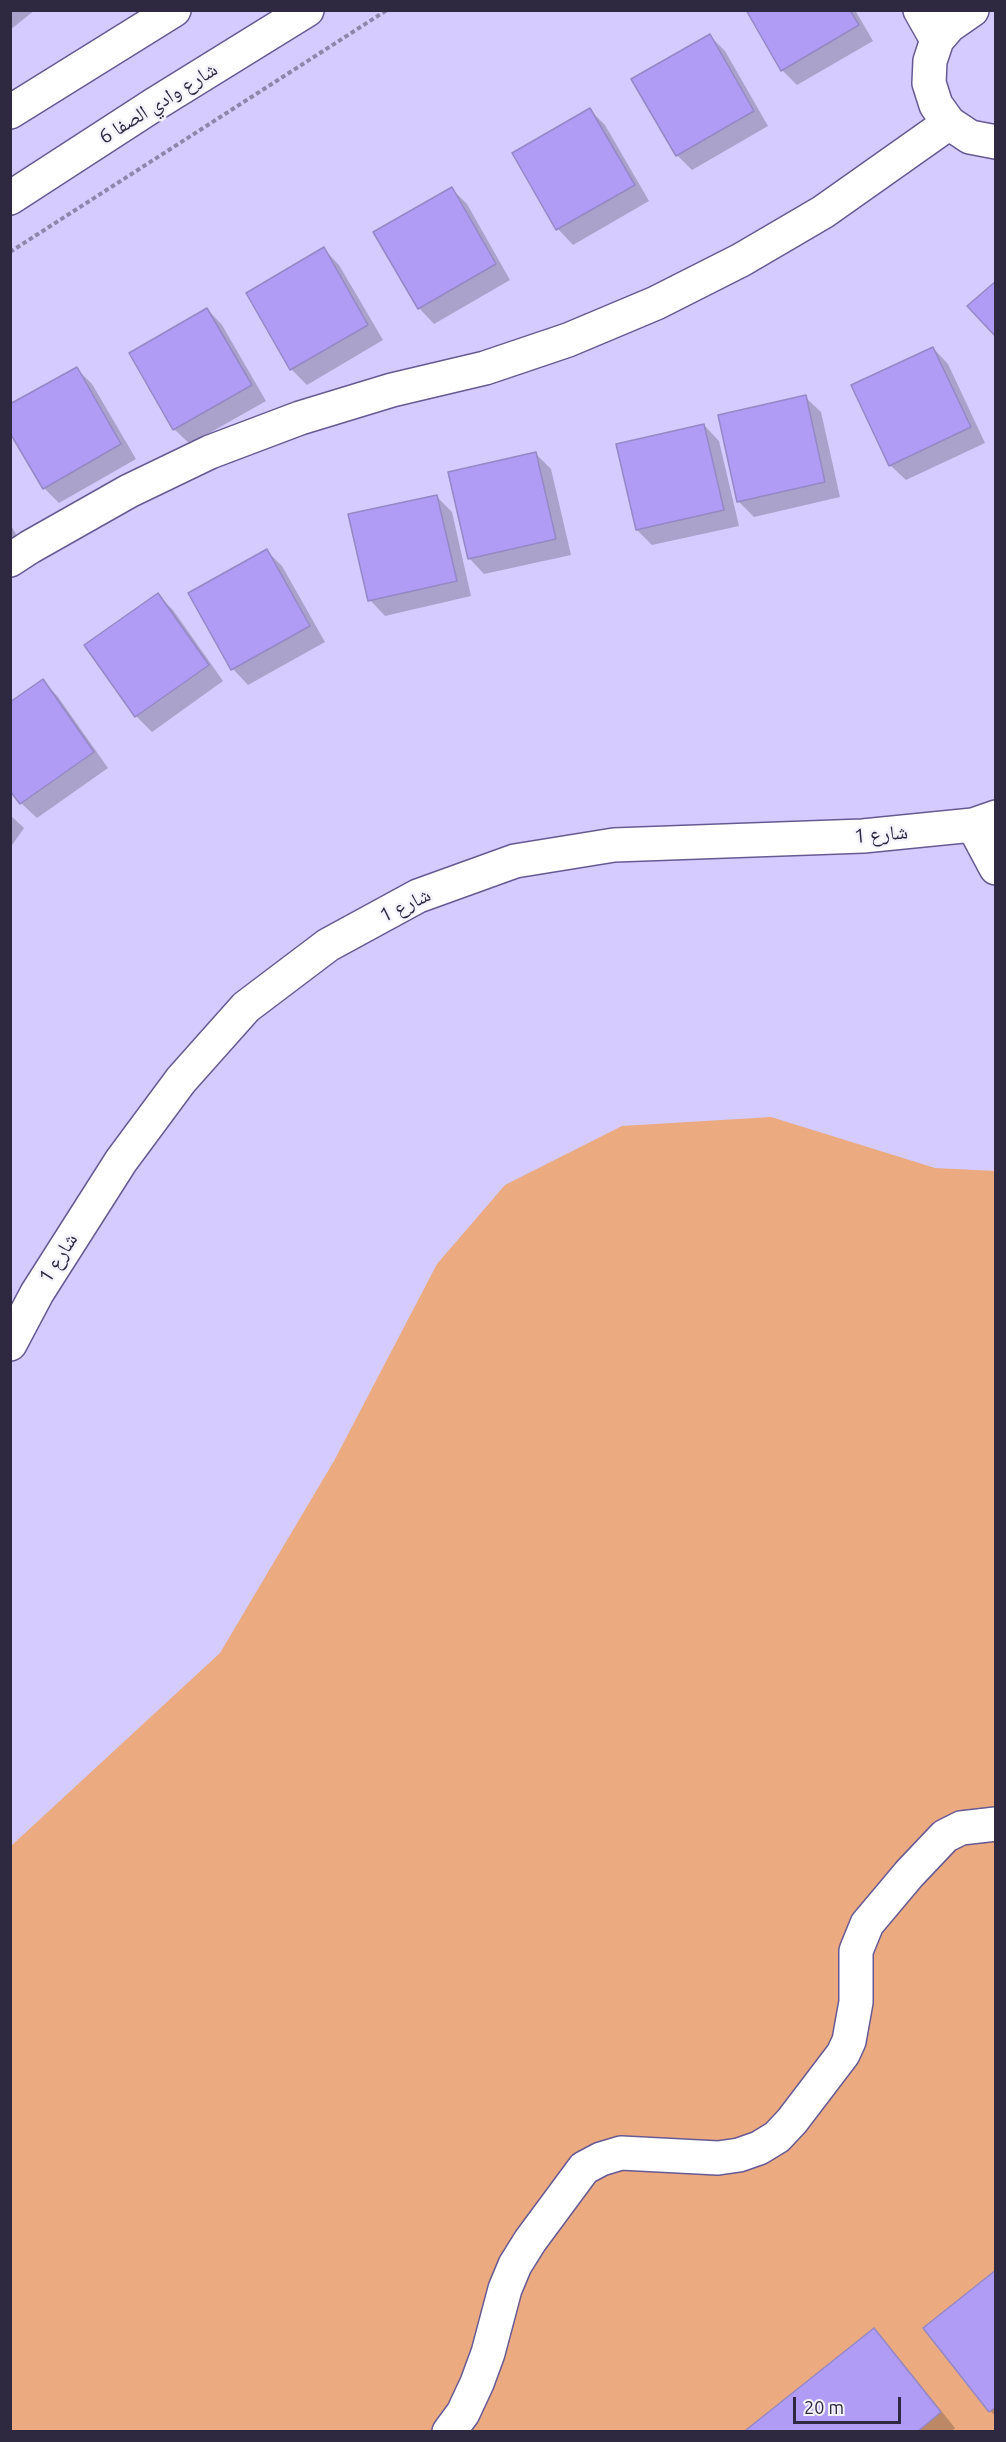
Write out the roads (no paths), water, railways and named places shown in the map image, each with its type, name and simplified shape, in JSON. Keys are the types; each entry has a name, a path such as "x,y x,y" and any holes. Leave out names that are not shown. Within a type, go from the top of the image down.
{"street":[{"path":"10,112 174,10"},
{"name":"شارع وادي الصفا 6","path":"10,198 155,104 307,10"},
{"path":"921,10 937,40"},
{"path":"972,10 949,26 937,40 930,61 929,83 936,105 950,123 970,137 996,142"},
{"path":"10,560 129,491 210,452 300,418 380,394 496,365 568,340 656,303 741,260 823,212 950,123"},
{"path":"985,821 996,868"},
{"name":"شارع 1","path":"10,1344 37,1293 121,1161 181,1080 246,1008 328,945 418,896 515,861 614,845 863,836 985,821"},
{"path":"449,2432 463,2413 477,2384 514,2265 584,2168 601,2159 621,2153 718,2158 739,2155 759,2148 777,2137 843,2055 849,2041 856,2002 856,1951 867,1924 945,1836 961,1828 996,1824"}]}
